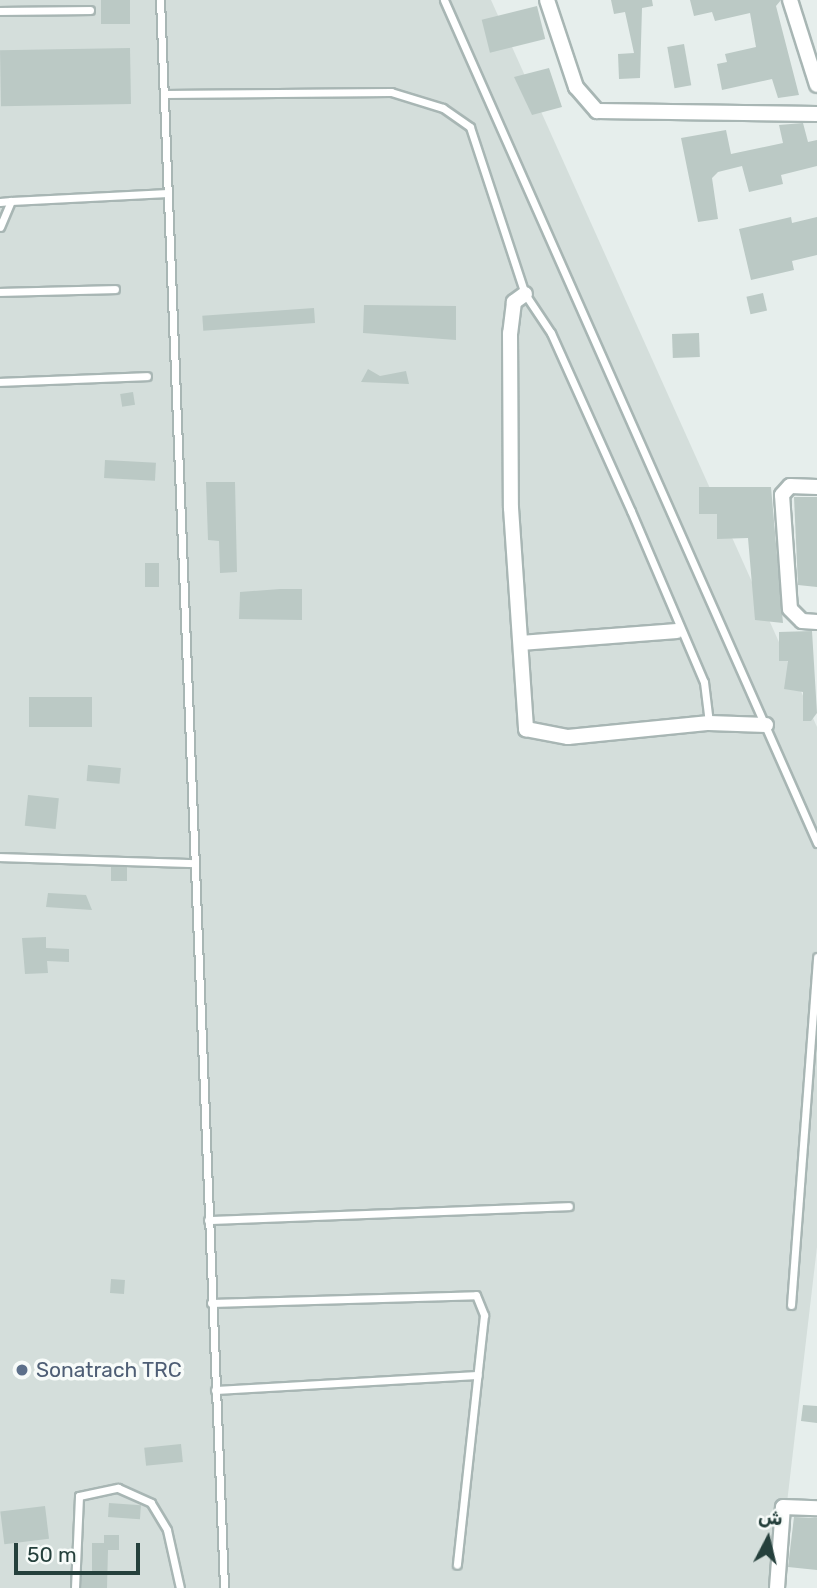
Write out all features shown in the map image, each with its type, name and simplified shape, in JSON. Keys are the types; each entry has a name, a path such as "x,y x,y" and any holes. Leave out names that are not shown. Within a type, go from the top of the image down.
{"street":[{"path":"547,0 576,86 597,111 817,114"},
{"path":"790,0 817,85"},
{"path":"525,294 514,302 510,333 512,508 526,729 533,734 568,737 709,723 766,725"},
{"path":"817,487 790,486 782,495 790,609 796,619 817,622"},
{"path":"522,643 677,631"},
{"path":"777,1588 783,1507 817,1508"}],"lane":[{"path":"160,0 224,1588"},
{"path":"444,0 817,843"},
{"path":"0,11 90,10"},
{"path":"164,94 391,92 443,107 470,127 525,294 551,333 677,631 704,682 709,723"},
{"path":"0,202 168,193"},
{"path":"0,227 11,201"},
{"path":"0,292 115,289"},
{"path":"0,382 146,376"},
{"path":"0,858 193,863"},
{"path":"791,1305 817,957"},
{"path":"208,1220 569,1206"},
{"path":"211,1304 477,1295 484,1315 457,1565"},
{"path":"215,1390 478,1375"},
{"path":"75,1588 79,1496 118,1488 151,1503 167,1530 180,1588"}],"shaded area":[{"path":"0,0 491,0 817,727 817,1247 777,1588 0,1588"}],"building":[{"path":"101,0 130,0 130,24 101,24"},
{"path":"611,0 652,0 653,6 642,8 640,78 619,79 618,54 634,53 625,12 614,14"},
{"path":"690,0 781,0 776,6 799,95 778,98 772,79 722,90 717,64 727,62 725,54 756,47 750,13 715,21 712,12 694,16"},
{"path":"537,6 545,39 490,53 482,20"},
{"path":"684,44 691,85 675,88 667,47"},
{"path":"130,48 131,104 1,106 0,50"},
{"path":"549,68 562,107 532,115 514,77"},
{"path":"803,123 808,142 817,140 817,166 781,175 783,184 749,192 742,166 718,172 712,178 718,219 698,222 681,138 726,130 731,154 783,143 779,125"},
{"path":"791,217 792,223 817,217 817,255 792,261 794,270 751,280 739,229"},
{"path":"763,293 767,311 750,314 746,297"},
{"path":"364,305 456,306 456,340 363,333"},
{"path":"314,308 315,323 203,331 202,316"},
{"path":"699,333 700,357 673,358 672,334"},
{"path":"368,369 380,376 406,371 409,384 361,382"},
{"path":"133,392 135,405 122,407 120,394"},
{"path":"105,460 156,463 155,481 104,478"},
{"path":"206,482 235,482 237,572 220,573 219,541 208,540"},
{"path":"699,487 771,487 783,623 755,620 748,538 717,539 717,514 699,514"},
{"path":"794,497 817,497 817,587 798,585"},
{"path":"145,563 159,563 159,587 145,587"},
{"path":"302,589 302,620 239,619 240,592"},
{"path":"812,631 817,713 811,721 803,721 803,692 784,689 788,661 779,661 779,632"},
{"path":"29,697 92,697 92,727 29,727"},
{"path":"88,765 121,768 119,784 87,781"},
{"path":"28,795 59,798 56,829 25,826"},
{"path":"111,867 127,867 127,881 111,881"},
{"path":"48,893 86,895 92,910 46,907"},
{"path":"46,937 46,948 69,949 69,962 47,961 48,973 25,974 22,938"},
{"path":"111,1279 125,1280 124,1294 110,1293"},
{"path":"803,1405 817,1406 817,1423 801,1421"},
{"path":"181,1444 183,1462 146,1466 144,1448"},
{"path":"109,1503 141,1505 140,1519 108,1517"},
{"path":"45,1506 49,1539 4,1544 0,1511"},
{"path":"794,1517 817,1518 817,1570 788,1567"},
{"path":"104,1535 119,1535 119,1550 108,1550 107,1588 81,1588 82,1572 92,1573 92,1543 104,1543"}],"place":[{"name":"Sonatrach TRC","path":"22,1370"}]}
